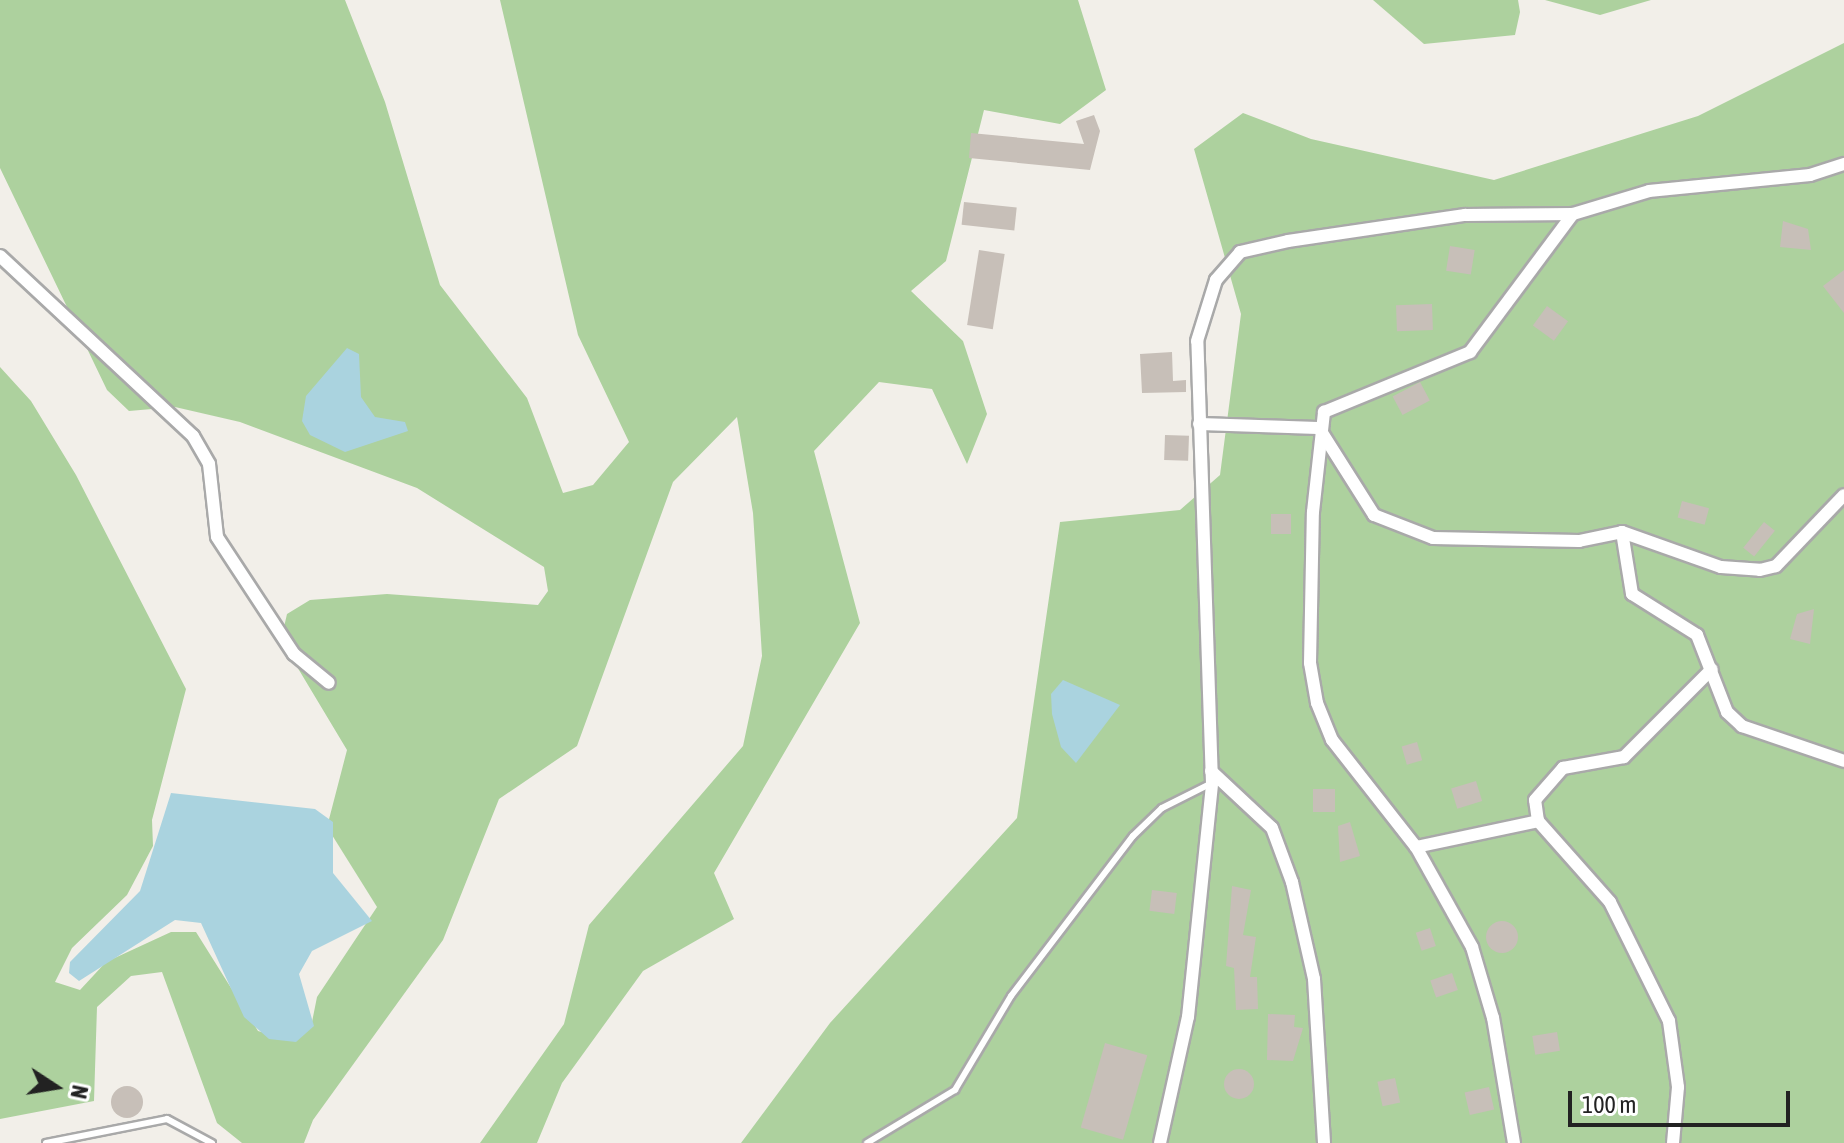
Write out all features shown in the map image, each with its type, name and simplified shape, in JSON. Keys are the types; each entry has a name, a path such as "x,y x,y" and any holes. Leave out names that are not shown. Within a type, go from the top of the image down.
{"street":[{"path":"1160,1143 1188,1017 1212,777 1199,424 1204,306 1240,252 1465,215 1573,214 1649,191 1810,175 1844,164"},
{"path":"1514,1143 1493,1018 1472,947 1416,847 1332,740 1317,703 1310,663 1319,428 1324,412 1356,394 1470,352 1573,214"},
{"path":"0,256 193,436 209,464 217,537 294,654 329,683"},
{"path":"1199,424 1319,428"},
{"path":"1319,428 1374,515 1399,529 1433,538 1579,541 1622,532 1721,567 1760,570 1776,566 1844,495"},
{"path":"1622,532 1632,594 1697,635 1727,712 1742,726 1844,761"},
{"path":"1673,1143 1678,1087 1669,1021 1610,902 1538,821 1535,800 1552,774 1624,757 1712,669"},
{"path":"1212,777 1272,828 1292,882 1314,979 1324,1143"},
{"path":"1416,847 1538,821"}],"lane":[{"path":"867,1143 955,1090 1011,996 1133,836 1162,808 1212,777"},
{"path":"46,1143 167,1119 212,1143"}],"green space":[{"path":"0,0 345,0 385,102 440,285 527,398 563,493 593,485 629,442 578,335 500,0 1078,0 1106,90 1060,124 984,110 946,261 911,291 963,341 987,414 967,464 932,389 879,382 814,451 860,623 714,873 734,919 643,971 562,1083 537,1143 480,1143 564,1024 589,925 743,746 762,656 753,513 737,417 673,482 577,746 499,799 443,940 313,1120 304,1143 242,1143 217,1123 162,972 131,976 97,1007 94,1101 0,1119 0,367 31,401 76,475 186,689 152,820 153,846 127,895 72,948 55,982 80,990 106,962 171,932 196,932 258,1031 292,1041 311,1027 317,997 377,907 327,827 347,750 281,640 287,614 310,600 387,594 538,605 548,591 544,567 417,488 240,422 175,407 129,411 107,390 0,168"},
{"path":"1373,0 1518,0 1520,12 1515,35 1424,44"},
{"path":"1545,0 1651,0 1600,15"},
{"path":"1844,43 1844,1143 741,1143 830,1023 1017,818 1060,522 1180,510 1220,475 1241,314 1194,149 1243,113 1311,139 1494,180 1698,116"}],"water":[{"path":"347,348 359,354 361,397 375,417 405,422 408,431 345,452 310,435 302,421 306,396"},
{"path":"1063,680 1120,705 1076,763 1061,747 1052,714 1051,694"},
{"path":"171,793 315,809 333,822 333,873 372,921 312,951 299,974 314,1026 296,1042 269,1039 244,1017 201,923 175,920 79,981 69,973 70,962 140,891"}],"building":[{"path":"1094,115 1100,131 1090,170 969,158 971,133 1084,144 1076,121"},
{"path":"964,202 1017,208 1014,230 962,225"},
{"path":"1783,221 1808,229 1811,250 1780,247"},
{"path":"1450,246 1475,250 1471,275 1446,271"},
{"path":"979,250 1005,254 993,329 967,325"},
{"path":"1844,270 1844,313 1823,286"},
{"path":"1432,304 1433,330 1397,331 1396,305"},
{"path":"1547,306 1568,321 1554,341 1533,325"},
{"path":"1172,352 1173,381 1186,380 1186,392 1142,393 1140,354"},
{"path":"1420,382 1430,401 1402,415 1393,397"},
{"path":"1165,435 1189,436 1188,461 1164,460"},
{"path":"1682,501 1709,508 1705,525 1678,517"},
{"path":"1271,514 1291,514 1291,534 1271,534"},
{"path":"1764,522 1775,531 1754,556 1743,548"},
{"path":"1814,609 1810,644 1790,639 1797,614"},
{"path":"1417,742 1422,760 1407,765 1402,746"},
{"path":"1476,781 1482,801 1457,809 1451,789"},
{"path":"1313,789 1335,789 1335,812 1313,812"},
{"path":"1350,822 1360,856 1340,862 1338,826"},
{"path":"1232,886 1251,890 1243,935 1256,937 1250,977 1257,977 1258,1009 1236,1010 1234,968 1226,966"},
{"path":"1152,890 1177,893 1174,914 1149,911"},
{"path":"1502,921 1514,925 1518,937 1514,949 1502,953 1490,949 1486,937 1490,925"},
{"path":"1430,928 1436,946 1422,951 1416,933"},
{"path":"1452,973 1458,990 1436,998 1430,980"},
{"path":"1268,1014 1295,1015 1294,1027 1303,1028 1293,1061 1267,1060"},
{"path":"1557,1032 1560,1051 1535,1055 1532,1036"},
{"path":"1105,1043 1147,1055 1123,1140 1081,1128"},
{"path":"1239,1069 1250,1073 1254,1084 1250,1095 1239,1099 1228,1095 1224,1084 1228,1073"},
{"path":"1395,1078 1400,1102 1383,1106 1377,1082"},
{"path":"127,1086 139,1090 143,1102 139,1114 127,1118 115,1114 111,1102 115,1090"},
{"path":"1489,1087 1494,1109 1470,1115 1465,1093"}]}
